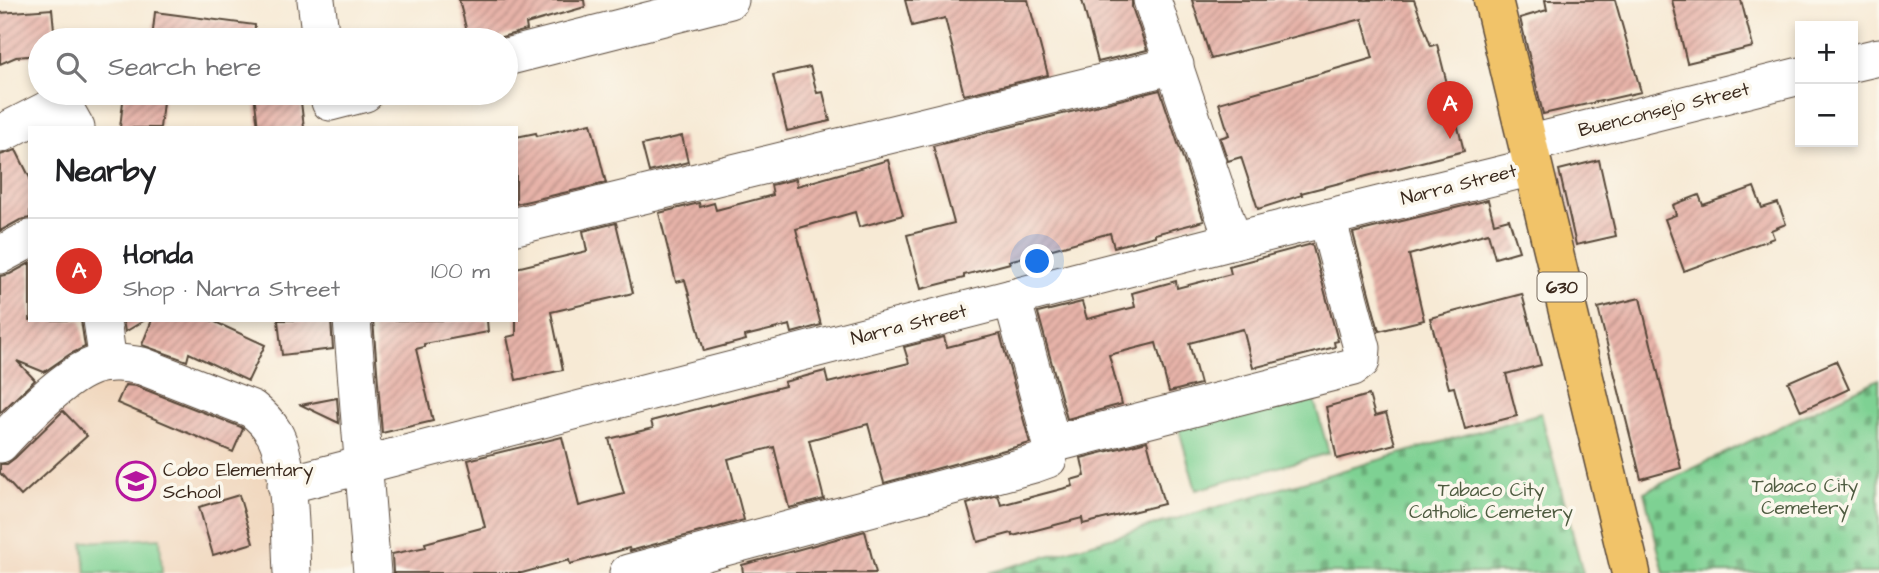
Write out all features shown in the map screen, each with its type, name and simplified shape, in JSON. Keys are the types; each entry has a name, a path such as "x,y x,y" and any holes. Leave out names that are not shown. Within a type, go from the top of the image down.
{"main road":[{"name":"630","path":"1493,0 1631,573"}],"street":[{"path":"316,0 320,28"},
{"path":"518,54 730,0"},
{"path":"1152,0 1233,241"},
{"path":"1858,62 1879,57"},
{"path":"518,226 1175,65"},
{"name":"Buenconsejo Street","path":"1531,156 1795,77"},
{"path":"0,134 47,110 67,112 75,126"},
{"name":"Narra Street","path":"286,485 1327,218 1531,156"},
{"path":"1052,444 1353,367 1361,361 1362,348 1327,218"},
{"path":"0,256 28,240"},
{"path":"628,573 1048,459 1052,444 1012,298"},
{"path":"102,322 108,363"},
{"path":"352,322 372,573"},
{"path":"0,444 70,379 87,369 108,363 142,366 251,409 263,417 282,451 292,573"}],"shaded area":[{"name":"Cobo Elementary School","path":"123,370 248,420 279,498 285,573 0,573 0,464 99,373"}],"green space":[{"name":"Tabaco City Cemetery","path":"1879,379 1879,573 1664,573 1644,492"},
{"path":"1311,389 1329,453 1196,490 1178,426"},
{"name":"Tabaco City Catholic Cemetery","path":"1541,413 1583,573 989,573"},
{"path":"160,538 162,573 86,573 83,542"}],"building":[{"path":"459,0 584,0 585,7 526,24 527,30 518,32 518,28 466,28"},
{"path":"905,0 1028,0 1048,75 964,95 945,18 912,26"},
{"path":"1082,0 1132,0 1147,50 1098,62"},
{"path":"1192,0 1414,0 1431,46 1437,44 1464,151 1301,193 1302,195 1258,209 1241,157 1228,161 1220,138 1229,135 1219,103 1373,58 1362,19 1211,59"},
{"path":"1545,0 1615,0 1641,92 1543,114 1520,18 1547,10"},
{"path":"1672,0 1741,0 1753,47 1687,63"},
{"path":"52,9 54,28 28,28 28,56 16,57 0,64 0,13"},
{"path":"155,12 255,25 255,28 153,28"},
{"path":"810,67 817,93 823,92 830,121 787,131 773,75"},
{"path":"1160,90 1204,221 1114,247 1110,233 921,289 907,235 954,223 933,146"},
{"path":"123,105 163,105 160,126 120,126"},
{"path":"255,105 301,105 304,126 258,126"},
{"path":"591,123 606,183 518,204 518,137 536,133 537,136"},
{"path":"682,136 688,162 649,172 642,145"},
{"path":"16,150 28,174 28,218 0,231 0,155"},
{"path":"888,160 903,215 859,227 855,212 796,229 821,325 792,333 790,325 745,336 746,340 704,351 685,280 676,282 659,213 699,203 700,207 714,203 716,210 773,195 771,185 796,179 797,186"},
{"path":"1599,160 1616,236 1576,245 1559,170"},
{"path":"1754,187 1762,208 1778,203 1786,224 1771,230 1774,238 1684,271 1665,219 1676,215 1673,205 1699,195 1703,205"},
{"path":"1488,200 1494,223 1509,219 1519,251 1495,258 1488,233 1409,255 1424,320 1379,331 1353,233"},
{"path":"616,223 633,293 551,312 563,370 516,380 507,337 516,335 518,268 587,251 583,231"},
{"path":"1312,244 1338,341 1334,342 1335,347 1253,368 1243,329 1189,343 1200,384 1169,392 1156,343 1109,355 1122,404 1067,419 1038,313 1082,302 1087,319 1135,307 1132,293 1176,281 1177,288 1231,274 1229,266"},
{"path":"28,264 28,322 81,322 85,347 44,372 17,361 35,380 0,413 0,276"},
{"path":"1522,294 1541,365 1506,374 1517,416 1465,429 1454,387 1449,388 1430,318"},
{"path":"1640,298 1681,468 1641,479 1598,308"},
{"path":"123,322 142,322 125,332"},
{"path":"151,322 215,322 265,345 248,381 189,353 187,361 142,345"},
{"path":"278,322 331,322 333,349 282,355"},
{"path":"373,322 487,322 488,332 424,344 424,347 416,349 433,421 382,433"},
{"path":"1000,334 1030,443 884,483 868,424 809,440 824,499 789,508 774,447 728,459 744,520 630,551 629,548 570,564 569,560 522,573 393,573 392,554 426,547 425,543 485,527 468,460 562,437 579,506 624,494 609,439 653,428 651,421 785,386 784,382 825,371 828,383 909,363 904,347 944,337 947,347"},
{"path":"1836,361 1849,389 1801,411 1788,382"},
{"path":"125,385 136,386 241,427 243,429 233,452 117,403"},
{"path":"1369,395 1375,416 1386,413 1395,444 1337,459 1326,407"},
{"path":"337,398 339,423 301,405"},
{"path":"63,411 87,436 21,496 0,473 0,464 7,464 15,458"},
{"path":"1147,441 1164,504 1083,524 1082,518 978,542 967,504 998,495 1001,505 1073,486 1071,480 1085,476 1081,458"},
{"path":"239,495 253,543 213,555 199,507"},
{"path":"865,531 876,573 743,573 742,565"}],"place":[{"name":"Honda","path":"1450,139"},
{"name":"Cobo Elementary School","path":"136,481"}]}
